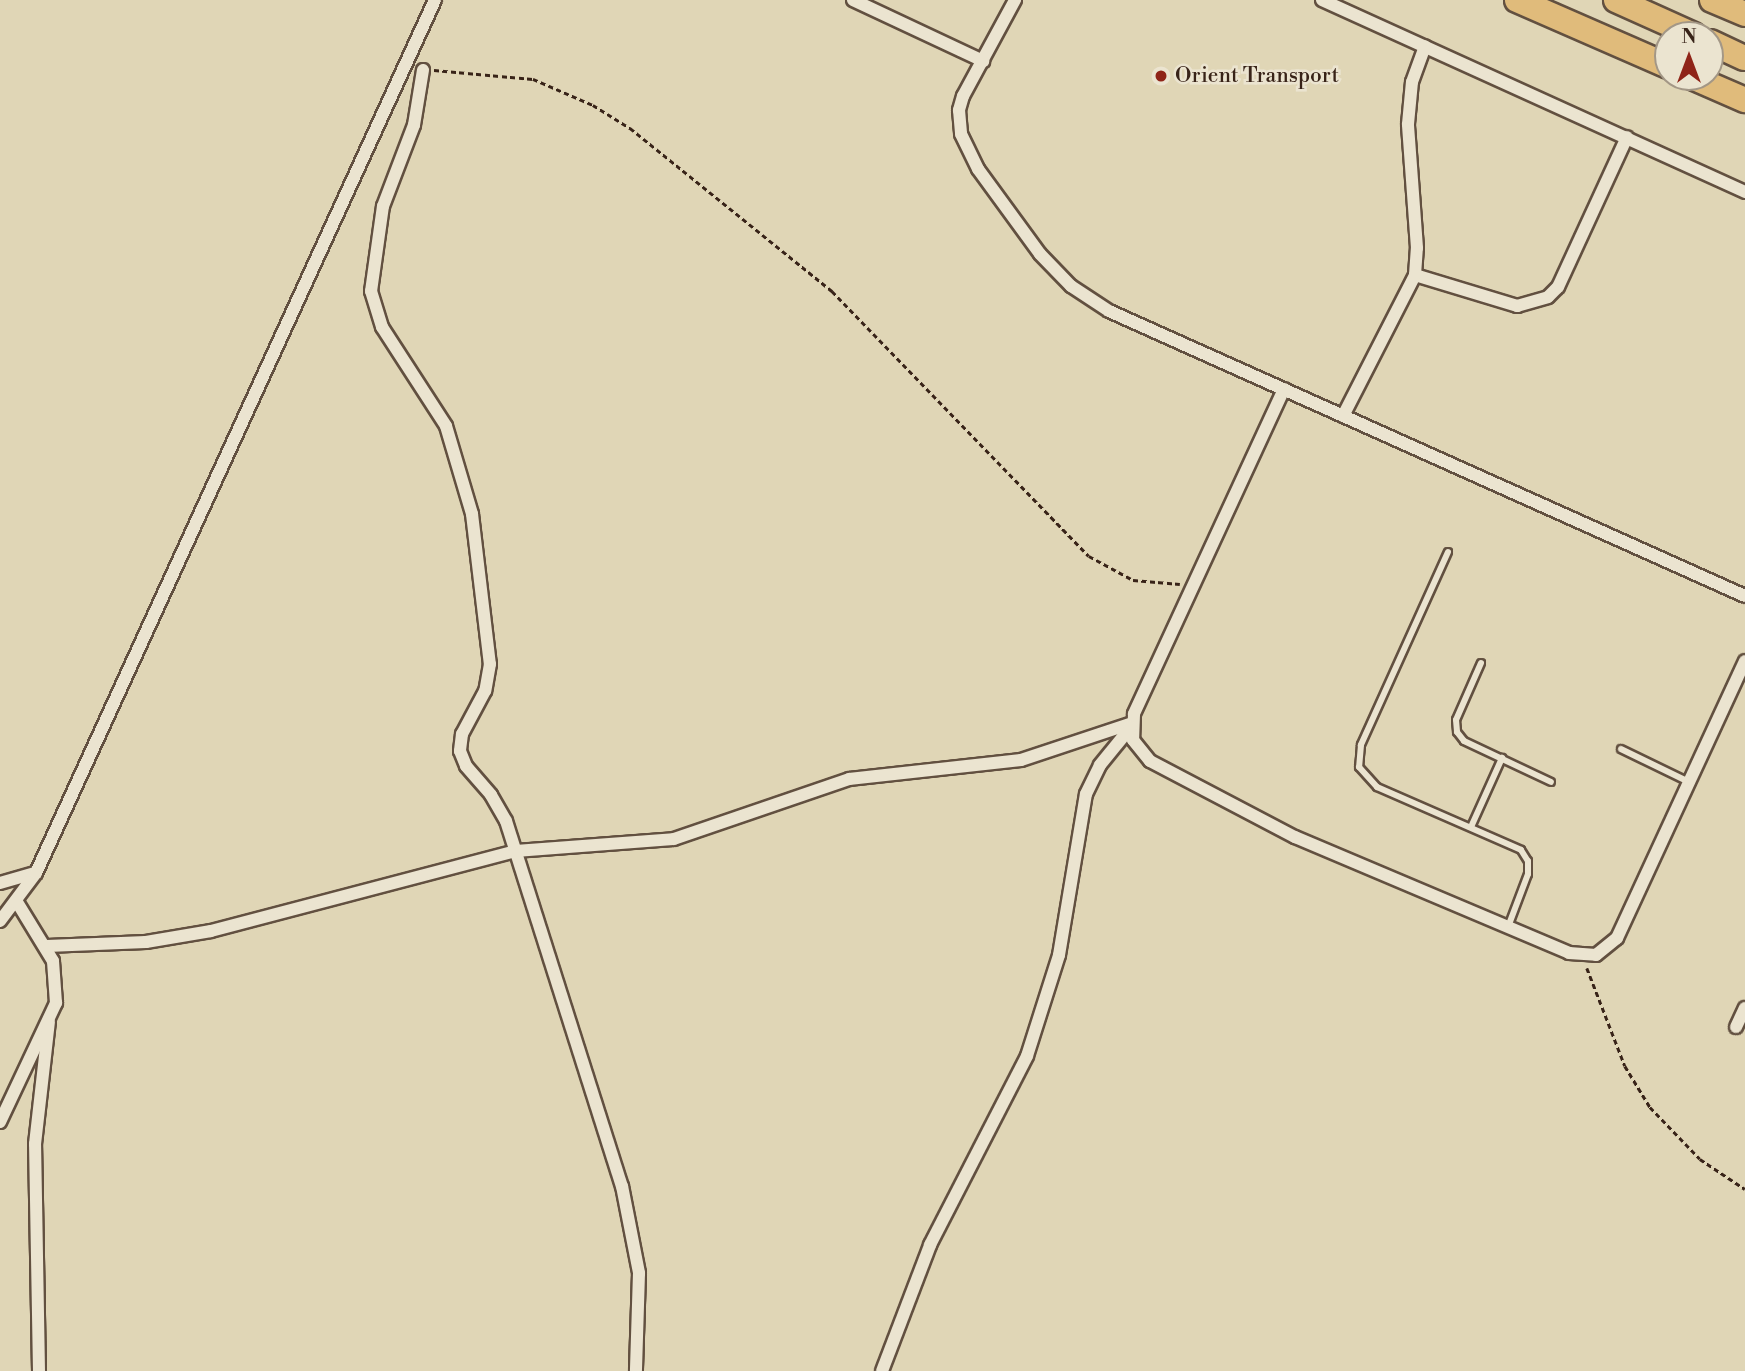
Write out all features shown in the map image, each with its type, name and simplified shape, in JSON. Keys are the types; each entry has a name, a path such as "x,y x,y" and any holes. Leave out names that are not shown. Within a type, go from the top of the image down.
{"highway":[{"path":"1517,0 1654,60"},
{"path":"1616,0 1662,21"},
{"path":"1712,0 1745,15"},
{"path":"1724,49 1745,58"},
{"path":"1724,91 1745,100"}],"street":[{"path":"0,921 18,902 36,873 436,0"},
{"path":"853,0 983,61"},
{"path":"1016,0 959,110 964,145 1054,271 1109,311 1745,596"},
{"path":"1322,0 1745,192"},
{"path":"1343,416 1415,275 1417,248 1408,124 1412,82 1425,46"},
{"path":"423,70 414,125 383,206 371,291 382,327 446,426 463,479 479,550 491,650 485,691 462,734 460,751 466,766 499,807 630,1216 640,1299 636,1371"},
{"path":"1415,275 1517,306 1548,298 1558,287 1628,137"},
{"path":"882,1371 930,1245 1027,1056 1059,955 1081,809 1100,765 1132,725 1284,389"},
{"path":"1132,725 1140,752 1222,801 1582,957 1596,955 1618,938 1745,661"},
{"path":"47,946 146,942 211,931 514,851 674,839 849,779 1021,760 1132,725"},
{"path":"0,883 36,873"},
{"path":"18,902 47,946 57,982 49,1022 35,1144 39,1371"},
{"path":"1736,1027 1745,1008"},
{"path":"0,1122 49,1022"}],"lane":[{"path":"1448,552 1358,759 1371,784 1516,846 1528,861 1528,874 1508,927"},
{"path":"1481,663 1455,726 1464,741 1551,782"},
{"path":"1621,749 1689,782"},
{"path":"1471,827 1502,758"}],"path":[{"path":"423,70 525,77 611,116 832,291 1096,561 1133,580 1194,584"},
{"path":"1582,957 1625,1066 1650,1107 1700,1159 1745,1189"}],"place":[{"name":"Orient Transport","path":"1161,76"}]}
